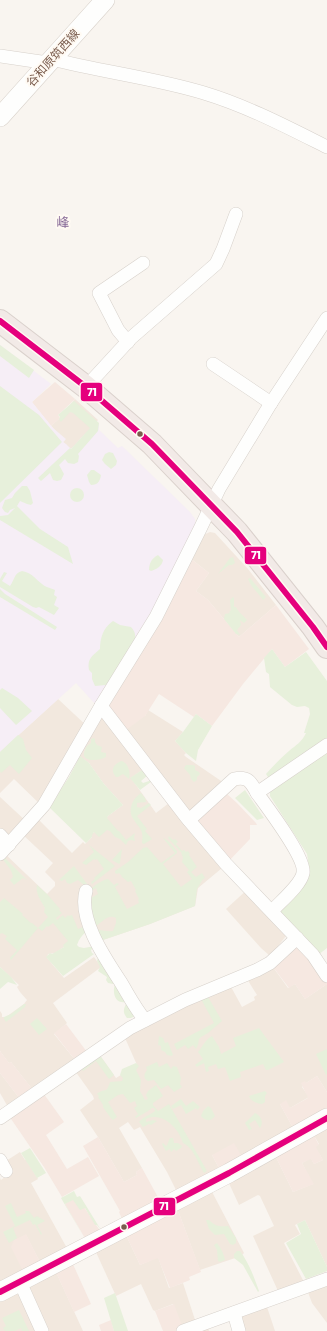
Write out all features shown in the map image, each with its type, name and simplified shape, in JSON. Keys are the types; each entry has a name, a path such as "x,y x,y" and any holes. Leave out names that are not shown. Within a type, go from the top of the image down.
{"highway":[{"path":"0,321 86,387 152,444 212,504 244,540 327,647"}],"main road":[{"name":"谷和原筑西線","path":"0,117 105,0"},
{"path":"0,1292 229,1173 327,1118"}],"street":[{"path":"0,56 50,61 154,80 202,92 242,106 327,147"},
{"path":"86,387 128,342 216,264 236,214"},
{"path":"128,342 118,330 99,293 143,263"},
{"path":"3,845 44,805 101,706 156,617 219,489 271,403 327,318"},
{"path":"213,364 271,403"},
{"path":"101,706 188,820 226,864 315,958 327,976"},
{"path":"257,793 327,745"},
{"path":"188,820 234,779 241,777 248,779 252,783 298,855 303,866 303,873 300,881 272,911"},
{"path":"86,891 84,898 89,926 93,936 145,1020"},
{"path":"0,1118 124,1032 184,1000 257,970 274,960 297,938"},
{"path":"183,1331 327,1279"},
{"path":"20,1282 42,1331"},
{"path":"234,1313 239,1331"}],"shaded area":[{"path":"0,345 51,384 32,402 53,428 66,439 63,442 71,449 96,422 99,423 99,430 118,448 122,446 190,512 195,519 196,528 163,594 96,705 76,683 0,752"},
{"path":"55,382 75,399 58,415 60,418 51,426 32,402"},
{"path":"75,399 98,420 71,449 63,442 65,440 51,426 60,418"},
{"path":"210,532 215,533 248,569 276,605 239,637 208,600 196,591 209,573 190,558 201,536"},
{"path":"190,558 209,573 196,591 208,600 239,637 276,605 309,649 285,667 272,649 243,684 212,726 196,714 194,717 159,694 145,716 122,733 101,706"},
{"path":"58,699 89,728 101,706 145,716 148,710 183,732 175,741 186,753 184,755 227,785 222,868 198,888 195,906 150,924 100,941 86,932 55,953 48,954 47,958 64,978 94,957 101,967 53,1003 67,1023 54,1034 75,1060 33,1090 11,1062 9,1063 0,1051 0,1011 2,1017 6,1017 24,1004 27,1000 17,987 19,985 0,967 0,797 28,823 35,816 72,853 83,842 85,844 108,816 123,805 104,784 89,763 75,753 43,807 14,779 0,793 0,752","holes":["145,768 173,800 156,813 131,778","20,832 53,863 45,872 55,882 55,886 47,894 3,852"]},
{"path":"225,794 237,803 257,825 250,825 250,839 226,864 193,824"},
{"path":"249,888 290,931 270,956 226,909"},
{"path":"297,938 327,976 327,984 305,999 295,984 289,988 270,963"},
{"path":"270,963 288,988 295,984 305,999 327,984 327,1092 317,1076 302,1084 302,1087 309,1097 290,1108 280,1104 293,1128 242,1158 212,1155 220,1170 177,1192 167,1172 140,1127 134,1130 128,1122 119,1128 142,1168 136,1172 137,1175 124,1182 98,1137 80,1110 94,1099 73,1068 99,1054 116,1078 137,1065 125,1038 125,1032 230,985 242,1007 255,1000 254,997 257,995 247,979"},
{"path":"66,1024 87,1052 75,1060 54,1033"},
{"path":"0,1051 9,1063 11,1062 33,1090 20,1099 0,1073"},
{"path":"0,1073 20,1099 8,1107 0,1093"},
{"path":"317,1076 327,1092 327,1109 293,1128 280,1104 286,1100 290,1108 308,1098 301,1083 305,1081 306,1083"},
{"path":"41,1090 64,1122 46,1135 67,1169 88,1157 99,1176 62,1197 44,1167 7,1113"},
{"path":"327,1124 327,1267 305,1220 295,1225 300,1234 284,1243 306,1286 327,1279 327,1323 312,1303 306,1287 278,1291 253,1236 274,1226 260,1196 258,1195 239,1205 227,1179 274,1153 293,1192 313,1184 302,1163 311,1158 314,1164 323,1160 315,1147 319,1144 312,1132"},
{"path":"312,1132 319,1145 316,1147 323,1160 314,1164 311,1159 302,1163 314,1184 293,1192 274,1153"},
{"path":"98,1137 124,1182 137,1175 136,1172 142,1168 160,1201 123,1221 119,1212 120,1211 83,1146"},
{"path":"234,1143 242,1157 220,1170 212,1155"},
{"path":"20,1152 38,1179 31,1183 68,1250 41,1264 26,1235 18,1239 23,1271 0,1284 0,1178 1,1180 12,1172 6,1161"},
{"path":"210,1188 244,1253 241,1256 200,1270 179,1213 175,1207"},
{"path":"77,1197 101,1232 86,1240 65,1204"},
{"path":"175,1207 179,1213 201,1272 189,1277 190,1280 170,1288 158,1258 140,1265 125,1233"},
{"path":"125,1233 140,1265 158,1257 169,1288 183,1283 197,1326 206,1322 209,1331 183,1331 173,1304 155,1311 153,1310 141,1284 116,1296 95,1250"},
{"path":"26,1234 40,1262 23,1271 11,1247 14,1240"},
{"path":"72,1262 91,1304 74,1312 55,1270"},
{"path":"55,1270 83,1331 0,1331 0,1298"},
{"path":"265,1301 275,1331 239,1331 234,1313"},
{"path":"174,1304 184,1331 163,1331 155,1311"},
{"path":"111,1320 114,1331 101,1331 99,1325"}],"green space":[{"path":"0,345 34,370 29,378 0,356"},
{"path":"0,386 39,415 62,442 0,503"},
{"path":"74,401 99,423 98,431 78,454 78,462 74,464 68,463 65,459 59,465 64,474 61,480 53,480 50,473 41,481 38,478 70,448 71,449 90,428 70,412 61,422 59,419 60,417 58,415"},
{"path":"109,452 113,453 117,461 116,465 111,469 102,460 105,454"},
{"path":"91,470 94,470 101,475 98,482 93,485 89,482 87,475"},
{"path":"22,486 27,486 33,503 31,505 20,501 17,506 40,529 68,547 73,564 0,520 0,516 8,515 15,508 10,510 8,513 5,512 2,508 5,500 12,498"},
{"path":"74,488 80,488 84,492 84,498 80,502 74,502 70,498 70,492"},
{"path":"158,555 163,560 162,564 151,571 149,570 151,561"},
{"path":"233,557 235,563 229,565 218,574 230,558"},
{"path":"22,571 31,575 45,586 55,590 54,595 57,597 54,605 59,608 54,615 39,607 33,607 0,587 0,579 4,572 7,573 2,581 10,586 16,575"},
{"path":"250,578 266,597 263,600 253,588 248,579"},
{"path":"0,589 5,594 57,627 55,630 0,597"},
{"path":"233,597 234,607 236,607 247,620 244,623 240,620 241,625 237,630 240,635 236,634 224,619 225,614 230,613 230,600"},
{"path":"113,621 120,625 131,627 135,635 134,643 106,685 95,686 92,679 92,673 89,670 89,660 100,649 103,634"},
{"path":"272,649 285,667 306,652 327,681 327,739 270,778 266,774 283,756 303,739 306,733 304,733 310,714 309,708 305,706 297,707 292,705 270,687 269,674 266,672 264,658"},
{"path":"2,688 18,698 32,711 16,725 0,708 0,690"},
{"path":"196,714 212,726 198,750 196,761 175,741"},
{"path":"18,735 23,739 26,750 32,758 19,774 10,765 1,773 0,752"},
{"path":"94,738 97,745 102,747 101,752 106,753 106,757 91,760 85,757 84,754 86,748 91,743 91,739"},
{"path":"327,752 327,948 318,955 280,912 308,875 309,868 307,854 270,796 270,792 273,788"},
{"path":"80,756 89,763 104,784 123,805 107,818 126,840 135,833 135,841 128,841 126,845 107,830 99,837 94,832 92,837 86,843 49,807 69,777"},
{"path":"121,761 125,763 128,768 130,774 129,779 123,774 116,777 113,772 113,768"},
{"path":"186,765 195,766 195,770 200,774 194,782 184,768"},
{"path":"145,768 148,775 141,781 143,783 155,779 140,790 130,778"},
{"path":"245,790 264,818 257,820 235,798"},
{"path":"141,793 146,802 137,803 137,807 141,808 149,803 151,805 137,816 147,829 145,831 152,839 144,844 142,843 140,828 132,817 131,813 135,798"},
{"path":"169,836 178,842 176,844 182,851 188,851 190,854 189,855 197,867 191,872 196,877 202,873 205,878 197,889 195,906 150,924 100,941 98,930 113,931 116,918 107,918 93,927 89,899 98,894 96,888 90,892 89,891 93,887 108,879 114,885 117,883 119,884 115,887 127,909 139,903 136,890 131,881 128,882 119,873 115,873 115,871 128,862 143,848 147,847 161,863 175,853 163,838 165,839 177,851 177,853 163,864 181,887 192,879 187,872 189,870 182,862 183,858 181,852 168,838"},
{"path":"89,845 115,866 92,884 91,882 95,879 94,878 104,869 97,859 94,859 86,865 82,863 94,852"},
{"path":"122,849 120,863 119,864 112,860"},
{"path":"4,857 27,880 23,878 14,885 10,880 13,877 10,869 3,859"},
{"path":"74,866 87,884 84,885 78,880 70,884 67,883 65,879 62,881 59,880"},
{"path":"37,885 60,909 59,910 62,913 56,918 57,920 63,915 65,918 68,915 72,915 78,929 85,926 86,932 81,937 77,945 84,948 95,946 91,950 94,954 63,976 46,957 50,953 52,954 64,947 63,945 68,941 53,923 42,931 38,928 48,917 44,912 45,908 40,900"},
{"path":"4,898 38,928 11,960 10,958 17,950 5,939 7,936 2,933 0,934 0,902"},
{"path":"98,958 115,981 113,984 108,983 106,980 107,977 98,971 100,967 97,961"},
{"path":"0,967 17,985 8,982 0,989"},
{"path":"115,984 125,1002 119,1001 115,997"},
{"path":"208,997 222,1021 199,1039 196,1049 193,1045 188,1049 185,1045 177,1050 174,1044 214,1023 201,999"},
{"path":"128,1002 135,1016 131,1018 127,1018 124,1013 124,1008"},
{"path":"26,1004 25,1007 6,1022 4,1017 11,1014"},
{"path":"37,1018 47,1029 39,1035 30,1024"},
{"path":"259,1028 284,1062 268,1070 266,1070 263,1064 240,1072 241,1077 230,1081 225,1067 218,1069 216,1064 208,1067 209,1071 206,1072 204,1063 197,1067 195,1065 203,1059 198,1052 206,1041 212,1036 219,1047 221,1054 236,1046 233,1038"},
{"path":"159,1036 163,1038 165,1043 168,1042 173,1055 167,1055 161,1050 161,1046 158,1045"},
{"path":"327,1049 327,1074 326,1075 316,1054"},
{"path":"99,1054 114,1075 109,1079 96,1061 83,1071 80,1067"},
{"path":"157,1062 159,1067 167,1063 171,1069 173,1066 177,1067 181,1078 180,1084 182,1087 174,1092 168,1085 161,1089 154,1080 148,1081 146,1079 144,1076 147,1070 146,1067"},
{"path":"136,1063 139,1066 136,1070 141,1080 140,1091 145,1100 148,1099 146,1095 148,1091 156,1085 163,1096 153,1103 153,1105 158,1111 169,1104 207,1171 204,1173 190,1148 183,1143 174,1127 164,1119 152,1117 146,1119 146,1122 153,1120 157,1121 151,1125 149,1124 143,1127 139,1122 155,1111 154,1108 136,1118 135,1117 138,1114 134,1108 137,1106 135,1101 130,1103 123,1094 118,1095 108,1102 117,1117 113,1120 103,1107 97,1094 106,1090 110,1082 122,1081 123,1078 120,1075 122,1069"},
{"path":"265,1091 267,1093 265,1096 265,1102 262,1104 256,1103 249,1096"},
{"path":"181,1099 186,1106 193,1101 200,1107 197,1110 196,1108 186,1114 181,1105 173,1109 171,1106"},
{"path":"208,1106 211,1108 215,1116 208,1120 201,1116 203,1111"},
{"path":"255,1113 261,1119 262,1124 260,1128 255,1120 249,1124 252,1129 249,1130 245,1123"},
{"path":"170,1138 173,1138 174,1143 178,1143 182,1146 181,1148 176,1151 174,1149 171,1152 170,1149 166,1151 162,1144 163,1143 166,1146"},
{"path":"30,1148 46,1173 37,1178 21,1153"},
{"path":"74,1191 77,1197 80,1196 101,1230 97,1225 95,1225 85,1208 80,1210 73,1200 65,1204 85,1239 61,1198"},
{"path":"11,1203 17,1217 26,1213 25,1211 29,1211 34,1218 37,1216 45,1221 37,1225 42,1234 41,1235 35,1224 33,1225 30,1220 13,1228 17,1238 9,1243 3,1232 15,1226 5,1206"},
{"path":"206,1220 209,1220 217,1226 228,1226 236,1238 236,1243 233,1245 230,1244 224,1234 215,1235 209,1229"},
{"path":"305,1220 327,1267 327,1271 306,1279 286,1243 301,1234 297,1224"},
{"path":"217,1243 225,1260 220,1262 218,1261 217,1250 214,1245"},
{"path":"237,1251 240,1251 249,1265 259,1291 258,1292 243,1265 234,1258 234,1254"},
{"path":"115,1293 128,1331 114,1331 104,1298"},
{"path":"19,1310 29,1331 22,1331 21,1328 15,1331 5,1331 3,1328 6,1326 2,1318"}],"transit line":[{"name":"71","path":"0,321 86,387 152,444 237,532 313,627 327,647"},
{"name":"71","path":"0,1292 229,1173 327,1118"}],"district":[{"name":"峰","path":"63,222"}]}
